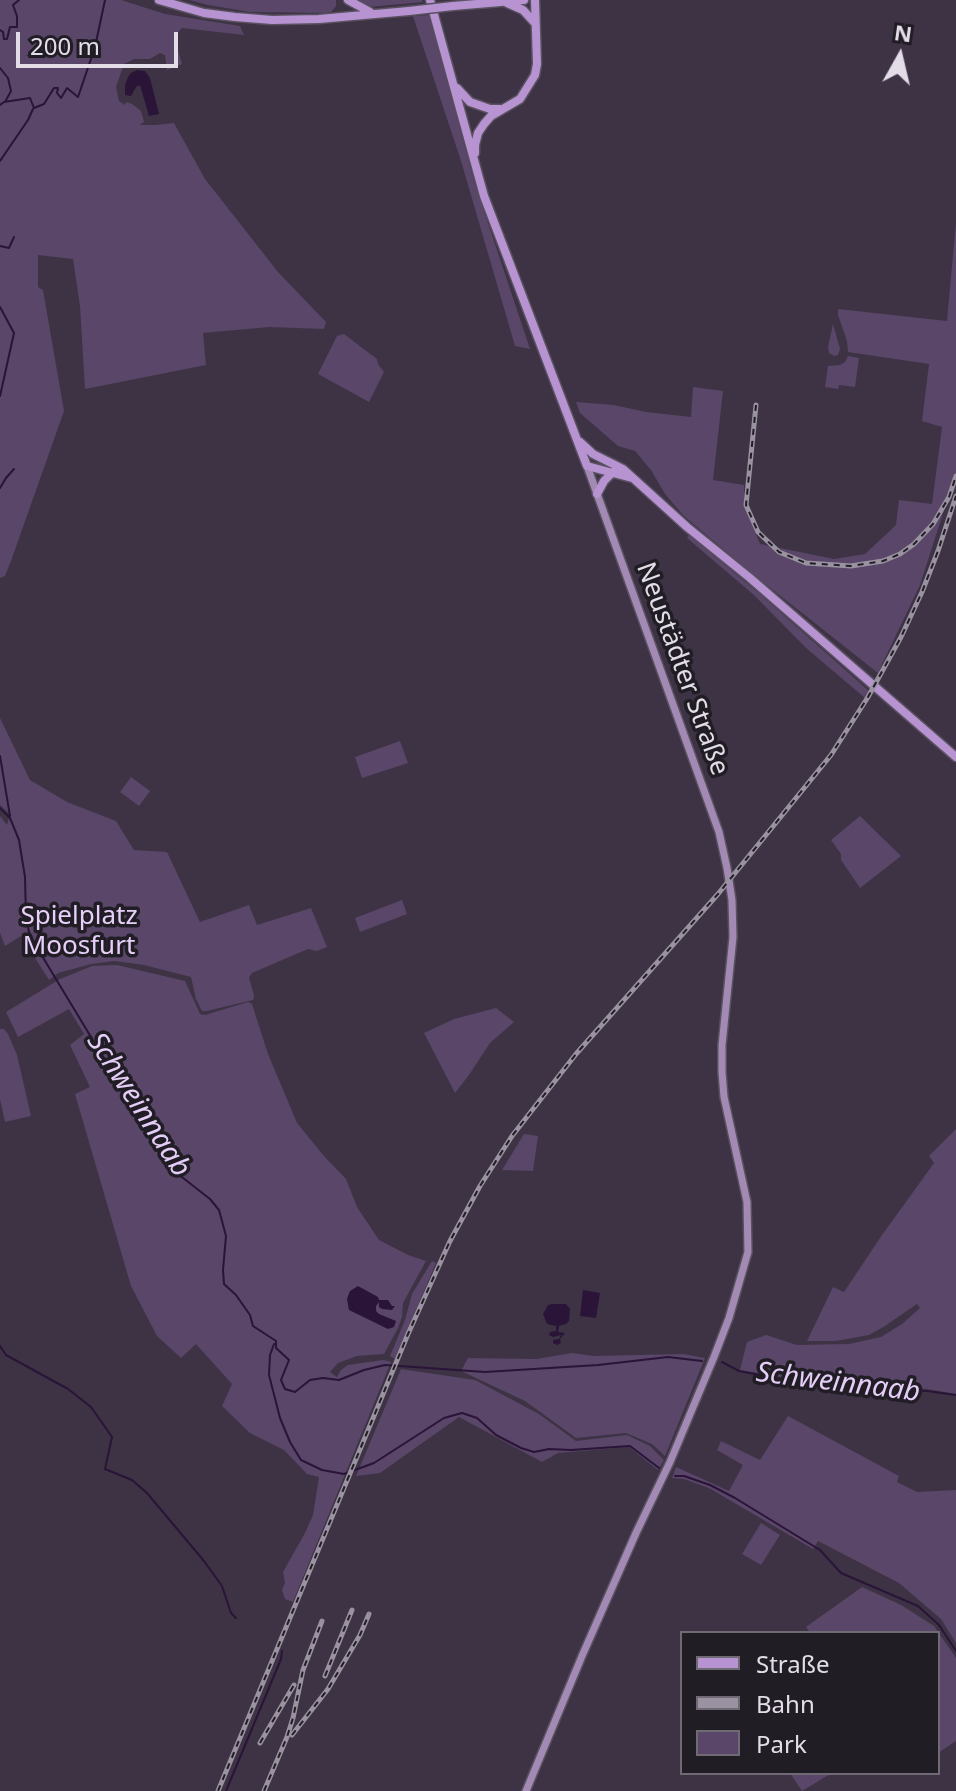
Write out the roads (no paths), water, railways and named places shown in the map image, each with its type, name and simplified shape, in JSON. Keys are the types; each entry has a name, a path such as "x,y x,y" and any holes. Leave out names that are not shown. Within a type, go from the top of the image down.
{"main road":[{"path":"160,0 204,13 287,20 524,0"},
{"path":"344,17 346,0 374,14"},
{"path":"430,0 484,196 587,466 632,478"},
{"path":"476,170 478,133 491,116 520,99 535,75 535,0"},
{"path":"502,1 523,10 535,22"},
{"path":"453,82 470,102 490,109 505,109"},
{"path":"577,439 593,454 623,469 956,757"},
{"name":"Neustädter Straße","path":"526,1791 613,1584 670,1462 714,1357 748,1252 747,1202 724,1097 722,1072 733,937 731,888 719,832 587,466"},
{"path":"597,494 607,476 613,472"}],"waterway":[{"path":"0,30 7,39 10,27 17,27 13,5 19,0"},
{"path":"0,105 30,98 34,108 44,104 54,88 58,88 61,98 67,88 78,97 95,47 105,0"},
{"path":"0,68 8,78 11,91 5,102"},
{"path":"0,161 33,109"},
{"path":"0,246 9,248 14,237"},
{"path":"0,307 14,333 0,396"},
{"path":"0,488 14,469"},
{"path":"0,756 10,816"},
{"name":"Schweinnaab","path":"0,808 10,818 19,840 30,936 178,1174 219,1210 226,1236 224,1284 250,1315 253,1326 276,1341 276,1348 289,1360 281,1380 285,1389 295,1392 310,1380 339,1380 385,1365 485,1372 668,1357 702,1361"},
{"path":"274,1344 269,1375 280,1418 301,1460 322,1470 344,1474 374,1463 444,1418 462,1413 477,1418 496,1435 534,1452 630,1446 659,1468"},
{"path":"0,1346 6,1355 68,1389 91,1407 112,1437 105,1469 132,1480 147,1493 222,1586 231,1613 236,1618"},
{"name":"Schweinnaab","path":"722,1362 739,1371 817,1386 956,1395"},
{"path":"675,1476 710,1485 735,1498 820,1550 841,1573 918,1606 939,1625 956,1651"},
{"path":"226,1791 282,1651"}],"railway":[{"path":"756,405 746,505 758,532 779,552 806,563 851,566 883,561 900,554 933,524 949,497 956,476"},
{"path":"218,1791 408,1334 450,1241 480,1186 512,1136 576,1054 718,894 831,755 901,637 938,551 956,496"},
{"path":"325,1676 352,1610"},
{"path":"292,1735 328,1689 369,1614"},
{"path":"264,1791 287,1737 303,1670 322,1621"},
{"path":"260,1743 294,1685"}],"park label":[{"name":"Spielplatz Moosfurt","path":"79,932"}]}
